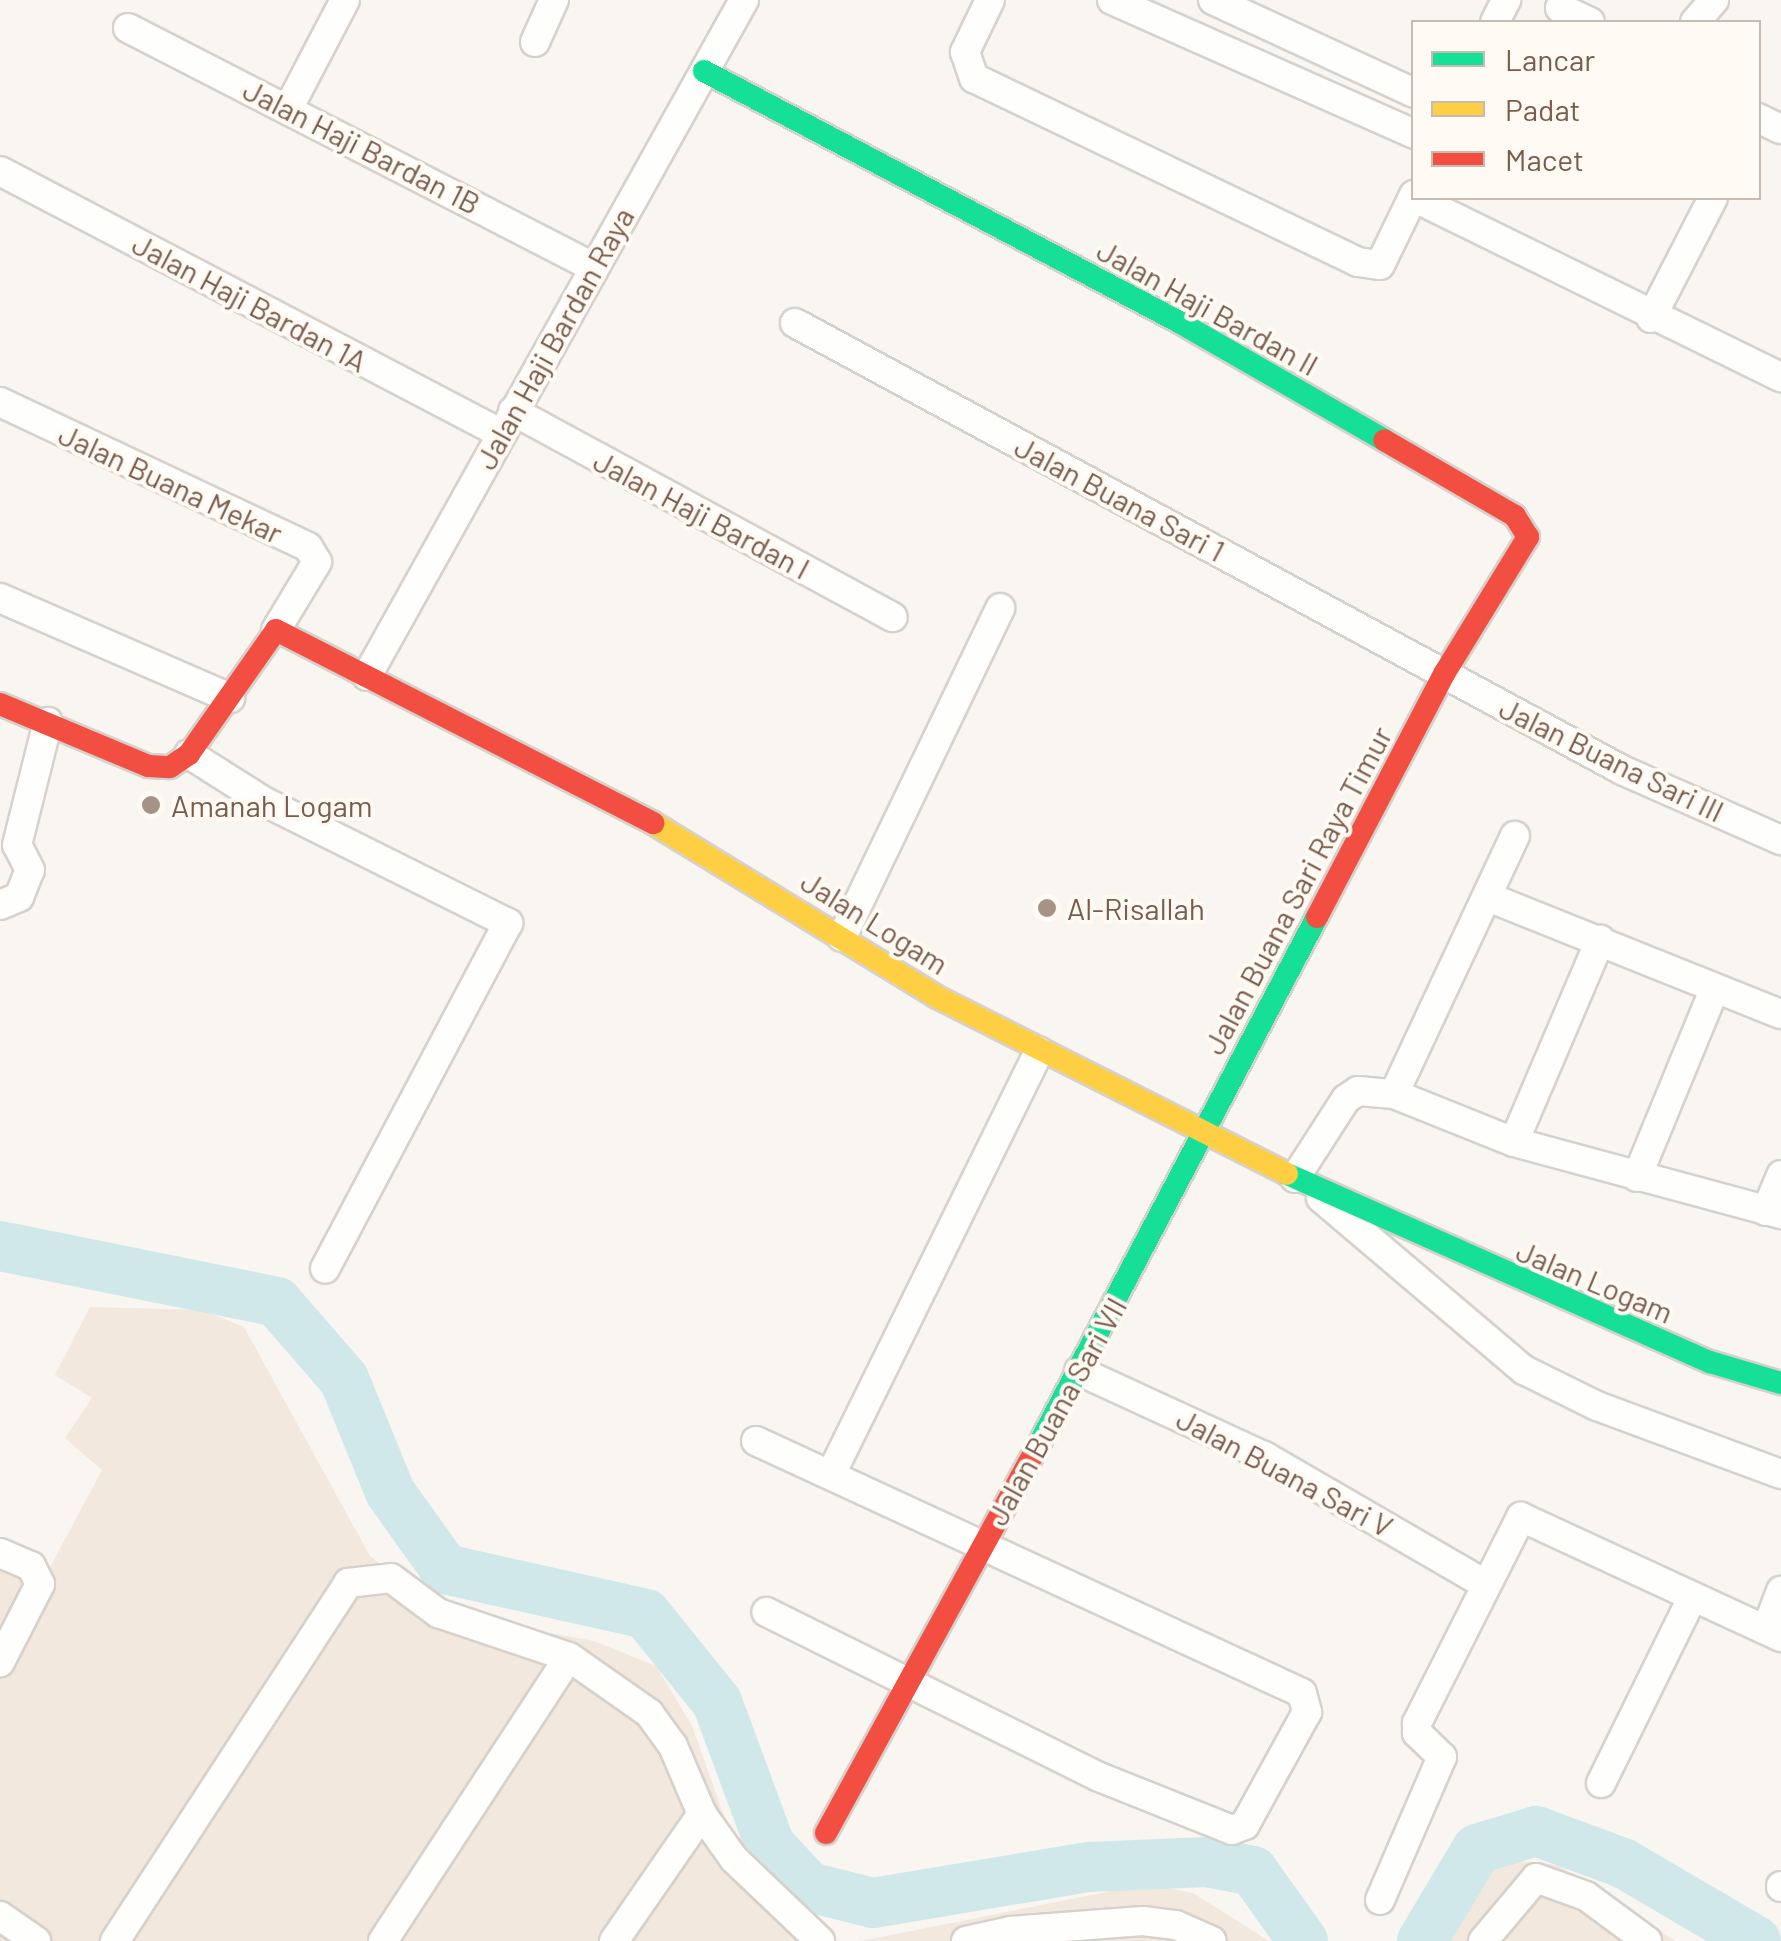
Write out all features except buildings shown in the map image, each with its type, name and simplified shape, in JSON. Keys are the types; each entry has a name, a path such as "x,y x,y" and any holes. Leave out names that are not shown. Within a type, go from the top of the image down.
{"street":[{"path":"288,109 345,0"},
{"path":"535,42 554,0"},
{"name":"Jalan Haji Bardan Raya","path":"367,676 744,0"},
{"path":"990,0 964,52 974,78 1358,262 1380,265 1411,200"},
{"path":"1112,0 1411,133"},
{"path":"1214,0 1411,92"},
{"path":"1697,20 1714,0"},
{"path":"1560,8 1586,20"},
{"name":"Jalan Haji Bardan 1B","path":"128,28 594,267"},
{"name":"Jalan Haji Bardan II","path":"704,71 1179,322 1524,524 1528,537 1444,674"},
{"name":"Jalan Haji Bardan 1A","path":"0,171 506,422"},
{"path":"1421,200 1651,318 1781,377"},
{"path":"1651,318 1712,200"},
{"name":"Jalan Buana Sari 1","path":"795,322 1444,674"},
{"name":"Jalan Buana Mekar","path":"0,402 308,547 317,562 276,630"},
{"name":"Jalan Haji Bardan I","path":"506,422 893,617"},
{"path":"0,598 230,698"},
{"path":"842,937 1000,608"},
{"path":"0,704 148,766 170,767 189,754 276,630"},
{"name":"Jalan Logam","path":"276,630 711,853 842,937 1039,1051 1203,1135 1657,1340 1781,1383"},
{"name":"Jalan Buana Sari III","path":"1444,674 1622,770 1781,840"},
{"name":"Jalan Buana Sari Raya Timur","path":"1203,1135 1444,674"},
{"path":"0,905 18,898 30,870 16,844 48,722"},
{"path":"189,754 262,801 508,923 325,1269"},
{"path":"1394,1094 1515,836"},
{"path":"1488,896 1781,1014"},
{"path":"1514,1142 1600,940"},
{"path":"1637,1177 1714,988"},
{"path":"831,1474 1039,1051"},
{"path":"1781,1175 1773,1213 1514,1142 1394,1094 1358,1091 1346,1098 1301,1181 1524,1370 1597,1406 1781,1474"},
{"name":"Jalan Buana Sari VII","path":"826,1833 1080,1371 1203,1135"},
{"name":"Jalan Buana Sari V","path":"1080,1371 1264,1456 1485,1584"},
{"path":"756,1441 1302,1693 1307,1712 1245,1825 1212,1825 906,1686 766,1612"},
{"path":"1380,1900 1442,1757 1417,1733 1417,1723 1518,1520 1528,1516 1773,1634 1781,1592"},
{"path":"0,1553 31,1566 40,1584 0,1662"},
{"path":"115,1941 348,1583 390,1578 438,1613 569,1656 650,1713 673,1746 702,1814 766,1895 820,1941"},
{"path":"1601,1783 1692,1598"},
{"path":"391,1938 569,1656"},
{"path":"614,1941 702,1814"},
{"path":"1483,1941 1536,1878 1586,1896 1647,1941"},
{"path":"0,1916 36,1941"},
{"path":"966,1941 1176,1925 1212,1941"}],"shaded area":[{"path":"90,1307 202,1310 244,1327 370,1556 440,1613 594,1641 656,1666 692,1726 749,1886 786,1922 836,1941 0,1941 0,1549 48,1571 102,1470 65,1438 92,1398 55,1375"},
{"path":"1493,1859 1558,1865 1676,1941 1443,1941"},
{"path":"1147,1884 1193,1893 1269,1941 861,1941"}],"waterway":[{"path":"0,1246 277,1302 344,1379 390,1492 445,1569 646,1614 717,1702 770,1845 809,1887 873,1903 1089,1867 1206,1862 1253,1871 1303,1941"},
{"path":"1422,1941 1477,1849 1536,1831 1623,1863 1756,1941"}],"traffic: fast":[{"path":"704,71 1179,322 1384,440"},
{"path":"1037,1448 1317,917"},
{"path":"1287,1174 1710,1362 1781,1383"}],"traffic: slow":[{"path":"653,823 937,997 1287,1174"}],"traffic: jam":[{"path":"1317,917 1444,674 1528,537 1515,516 1384,440"},
{"path":"0,704 148,766 170,767 189,754 276,630 653,823"},
{"path":"826,1833 1037,1448"}],"place":[{"name":"Amanah Logam","path":"151,805"},
{"name":"Al-Risallah","path":"1047,908"}]}
